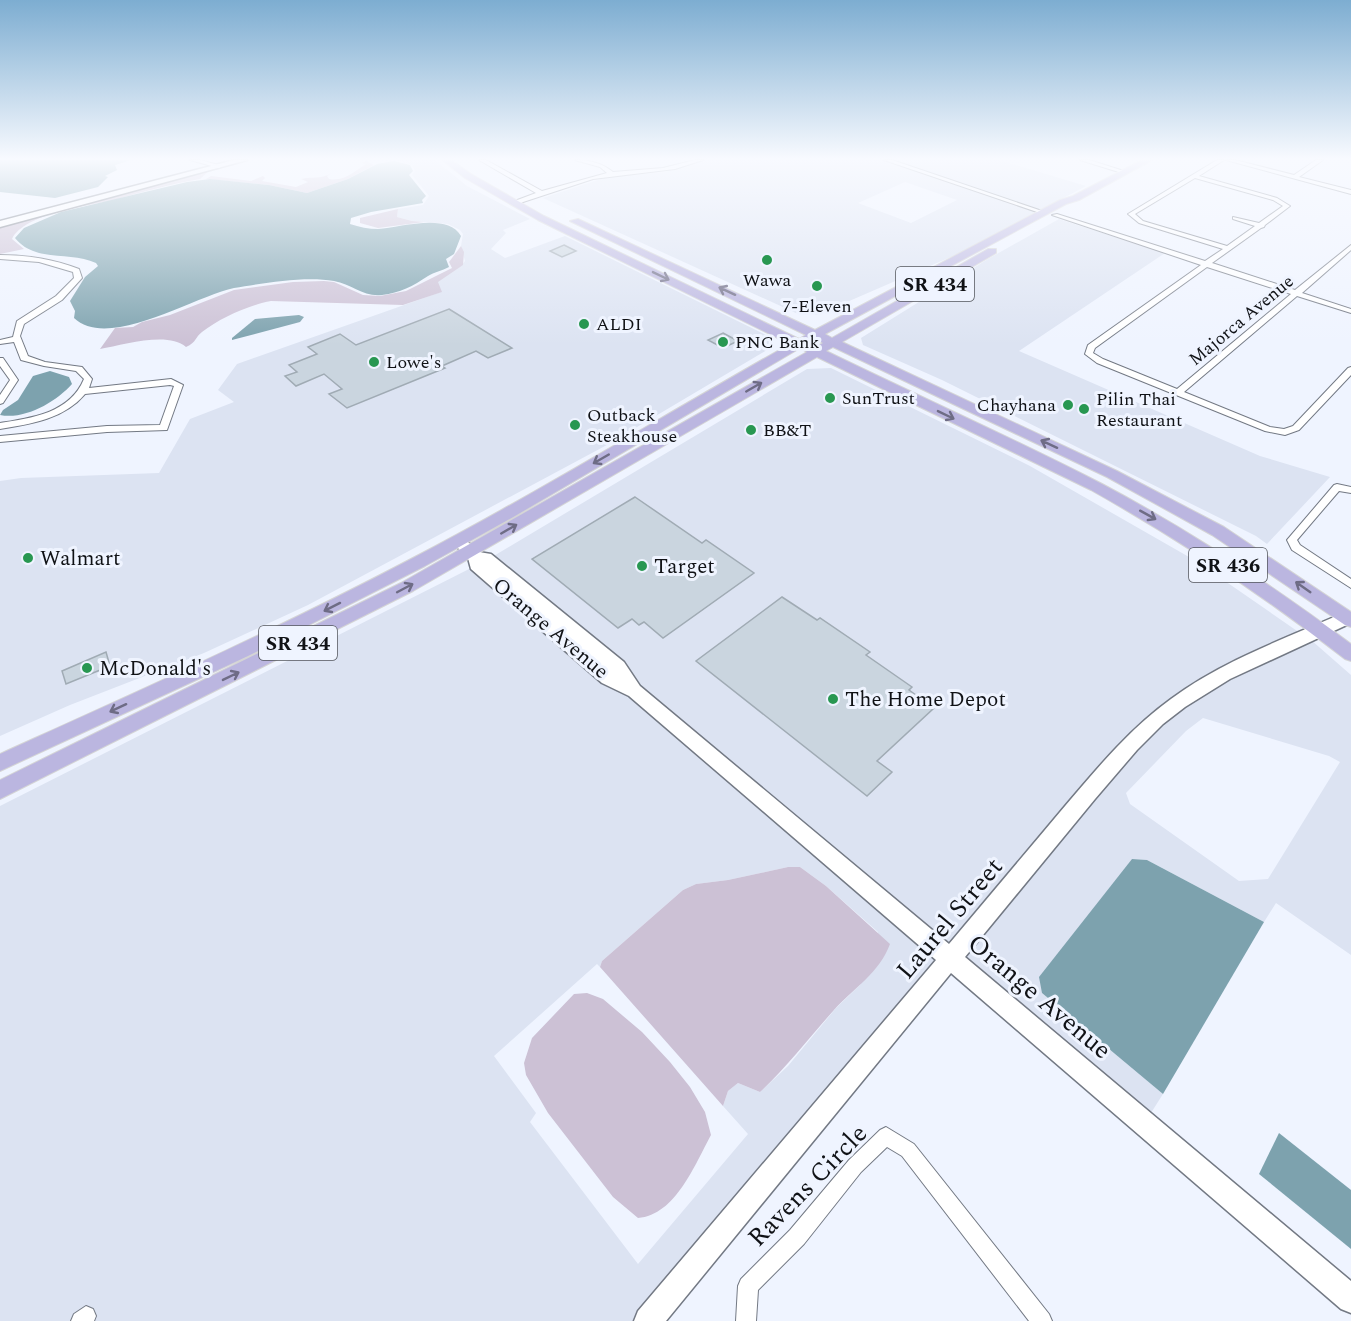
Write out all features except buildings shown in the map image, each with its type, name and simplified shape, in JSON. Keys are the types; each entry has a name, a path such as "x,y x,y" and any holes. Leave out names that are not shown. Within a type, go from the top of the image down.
{"main road":[{"name":"SR 436","path":"550,222 1105,492 1198,545 1351,654"},
{"name":"SR 436","path":"577,222 1113,474 1218,531 1350,617"},
{"name":"SR 434","path":"0,763 324,611 468,550 651,429 854,313 1024,222"},
{"path":"1022,234 1020,230 1035,222"},
{"name":"SR 434","path":"0,790 336,624 1043,222"},
{"path":"575,234 602,242 622,242"},
{"path":"980,259 976,253 1001,239 1002,234"},
{"path":"603,248 645,253"},
{"path":"922,291 931,279 944,270 942,265"},
{"path":"780,316 812,322 854,313"},
{"path":"765,327 777,342 777,349 771,360"},
{"path":"855,328 854,335 859,348 877,362"},
{"path":"785,369 824,363 875,380"},
{"path":"628,459 648,440 651,429"},
{"path":"1045,463 1059,461 1113,474"},
{"path":"174,704 190,686 224,659"},
{"path":"122,729 160,697 171,684"}],"street":[{"path":"1075,222 1351,311"},
{"path":"1140,222 1229,249"},
{"path":"1247,222 1262,226"},
{"path":"1268,222 1090,347 1089,354 1100,361 1178,393 1268,429 1284,432 1296,428 1351,370"},
{"name":"Majorca Avenue","path":"1178,393 1351,247"},
{"path":"0,257 18,257 63,265 76,271 78,278 59,298 20,323 16,337 24,358 44,364 79,369 88,379 89,390"},
{"path":"0,341 16,337"},
{"path":"0,360 14,380 0,401"},
{"path":"0,426 41,418 69,405 89,390 171,382 178,385 164,428 108,429 0,439"},
{"path":"1351,489 1337,488 1292,540 1296,547 1351,584"},
{"name":"Orange Avenue","path":"468,550 486,558 618,667 635,691 1351,1299"},
{"name":"Laurel Street","path":"648,1321 1088,794 1155,720 1200,687 1238,666 1350,617"},
{"name":"Ravens Circle","path":"746,1321 748,1286 797,1237 855,1166 886,1136 908,1150 1041,1321"}],"shaded area":[{"path":"13,222 33,222 19,230 12,239 24,249 0,254 0,225"},
{"path":"360,222 424,222 378,228"},
{"path":"420,222 524,222 503,230 506,233 491,249 505,258 565,236 770,337 767,350 605,446 308,605 204,653 70,705 0,736 0,481 21,478 159,473 190,419 234,402 218,390 237,364 441,292 437,282 465,261 461,246 463,234 448,224"},
{"path":"595,222 1019,222 953,256 817,315 796,313"},
{"path":"1054,222 1067,222 1165,253 1019,351 1260,456 1330,477 1267,544 1256,536 942,380 863,345 861,338 988,259"},
{"path":"461,246 464,252 463,265 438,282 442,292 403,305 271,301 226,317 202,332 186,347 178,342 157,340 100,349 115,328 133,327 234,290 293,282 324,281 334,282 363,295 380,296 406,291 452,268 449,262"},
{"path":"831,368 1030,466 1196,561 1300,633 1195,683 950,947 487,560 807,369"},
{"path":"477,565 940,958 633,1321 0,1321 0,806","holes":["788,867 800,867 826,886 878,932 860,985 836,1008 788,1066 760,1092 738,1083 728,1091 723,1106 748,1134 638,1264 530,1122 536,1113 494,1056 597,964 600,967 602,961 683,890 696,884 728,880"]},
{"path":"1311,640 1351,675 1351,955 1276,903 1264,922 1147,860 1132,859 1042,993 1163,1094 1149,1116 962,957 1094,797 1160,724 1205,691","holes":["1203,718 1329,756 1340,762 1268,879 1239,881 1130,804 1126,793 1186,731"]},
{"path":"788,867 800,867 826,886 890,944 873,972 834,1010 760,1092 738,1083 728,1091 723,1106 600,967 602,961 683,890 696,884 728,880"},
{"path":"587,993 603,999 642,1032 690,1087 705,1112 711,1135 698,1160 674,1198 651,1215 638,1218 613,1197 548,1113 526,1075 524,1063 532,1038 574,994"}],"water":[{"path":"39,222 350,222 350,224 364,228 378,229 434,223 454,229 461,236 454,254 446,259 449,267 395,293 369,294 334,281 310,279 284,281 234,288 152,318 108,328 89,327 74,318 75,311 70,301 85,277 98,266 96,263 33,251 23,246 15,238 24,228"},
{"path":"299,315 304,317 300,322 232,340 255,319"},
{"path":"50,371 69,377 72,384 49,403 30,412 10,416 0,415 3,410 18,400 33,376"},
{"path":"1132,859 1147,860 1264,922 1163,1094 1042,993 1039,977"},
{"path":"1279,1133 1351,1190 1351,1249 1259,1174"}],"place":[{"name":"Wawa","path":"767,260"},
{"name":"7-Eleven","path":"817,286"},
{"name":"ALDI","path":"584,324"},
{"name":"PNC Bank","path":"723,342"},
{"name":"Lowe's","path":"374,362"},
{"name":"SunTrust","path":"830,398"},
{"name":"Chayhana","path":"1068,405"},
{"name":"Pilin Thai Restaurant","path":"1084,409"},
{"name":"Outback Steakhouse","path":"575,425"},
{"name":"BB&T","path":"751,430"},
{"name":"Walmart","path":"28,558"},
{"name":"Target","path":"642,566"},
{"name":"McDonald's","path":"87,668"},
{"name":"The Home Depot","path":"833,699"}]}
